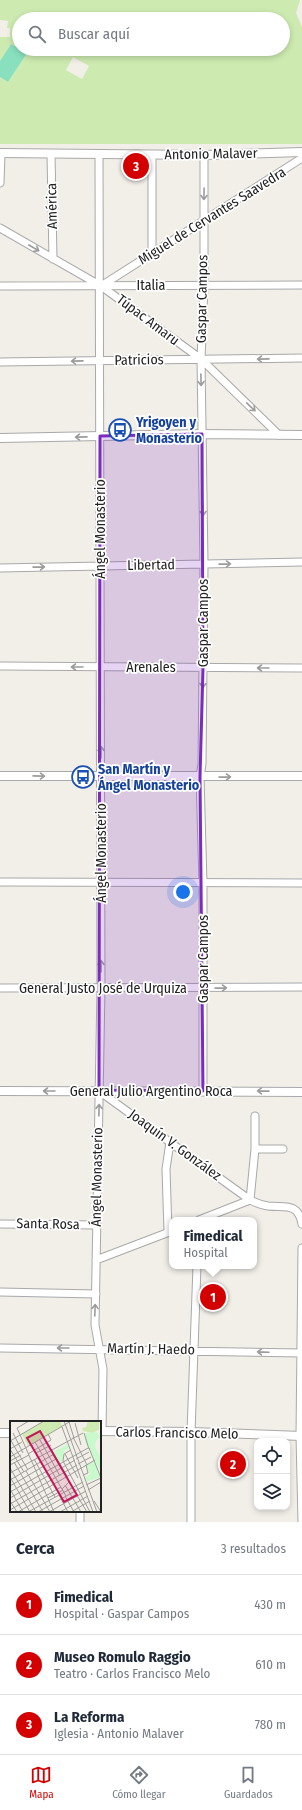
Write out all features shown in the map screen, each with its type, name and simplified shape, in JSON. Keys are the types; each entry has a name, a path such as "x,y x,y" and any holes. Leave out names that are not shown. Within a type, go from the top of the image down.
{"street":[{"name":"Antonio Malaver","path":"0,153 204,155 302,152"},
{"path":"0,153 0,183"},
{"name":"América","path":"51,154 53,259"},
{"name":"Ángel Monasterio","path":"99,154 101,286 101,988 95,1332 103,1374 101,1431"},
{"path":"152,154 152,254"},
{"name":"Gaspar Campos","path":"203,1091 203,883 200,777 202,764 204,564 200,359 204,285 204,155"},
{"name":"Miguel de Cervantes Saavedra","path":"101,286 302,158"},
{"name":"Túpac Amaru","path":"0,228 101,286 200,359 280,434"},
{"name":"Italia","path":"0,286 302,285"},
{"name":"Patricios","path":"0,362 302,358"},
{"path":"0,438 202,434 302,435"},
{"name":"Libertad","path":"0,568 302,562"},
{"name":"Arenales","path":"0,666 302,668"},
{"path":"0,776 302,776"},
{"path":"0,882 302,883"},
{"name":"General Justo José de Urquiza","path":"0,988 302,987"},
{"name":"General Julio Argentino Roca","path":"0,1091 99,1090 302,1092"},
{"name":"Joaquín V. González","path":"99,1090 250,1200 268,1206 288,1207 298,1212 302,1224"},
{"path":"208,1217 250,1200 255,1149 255,1116"},
{"path":"169,1218 166,1177 170,1142"},
{"path":"255,1149 284,1149"},
{"name":"Santa Rosa","path":"0,1224 96,1225"},
{"path":"96,1260 169,1231"},
{"path":"302,1248 302,1522"},
{"path":"191,1522 191,1432 197,1269"},
{"path":"0,1292 96,1294"},
{"name":"Martín J. Haedo","path":"0,1348 99,1348 302,1353"},
{"name":"Carlos Francisco Melo","path":"101,1431 191,1432 301,1436"},
{"path":"0,1433 10,1432"}],"highlighted area":[{"path":"202,434 203,668 200,777 203,1091 99,1090 100,436"}],"green space":[{"path":"0,0 300,0 296,13 302,27 302,144 0,144 0,77 8,82 25,56 290,56 290,12 12,12 12,44 0,61 0,37 10,37 10,28 7,28 8,21 0,20","holes":["73,57 89,66 82,79 66,70"]},
{"path":"11,44 12,56 25,56 8,82 0,77 0,61"}],"place":[{"name":"La Reforma","path":"136,166"},
{"name":"Yrigoyen y Monasterio","path":"120,430"},
{"name":"San Martín y Ángel Monasterio","path":"83,777"},
{"name":"Fimedical","path":"213,1297"},
{"name":"Museo Romulo Raggio","path":"233,1464"}]}
